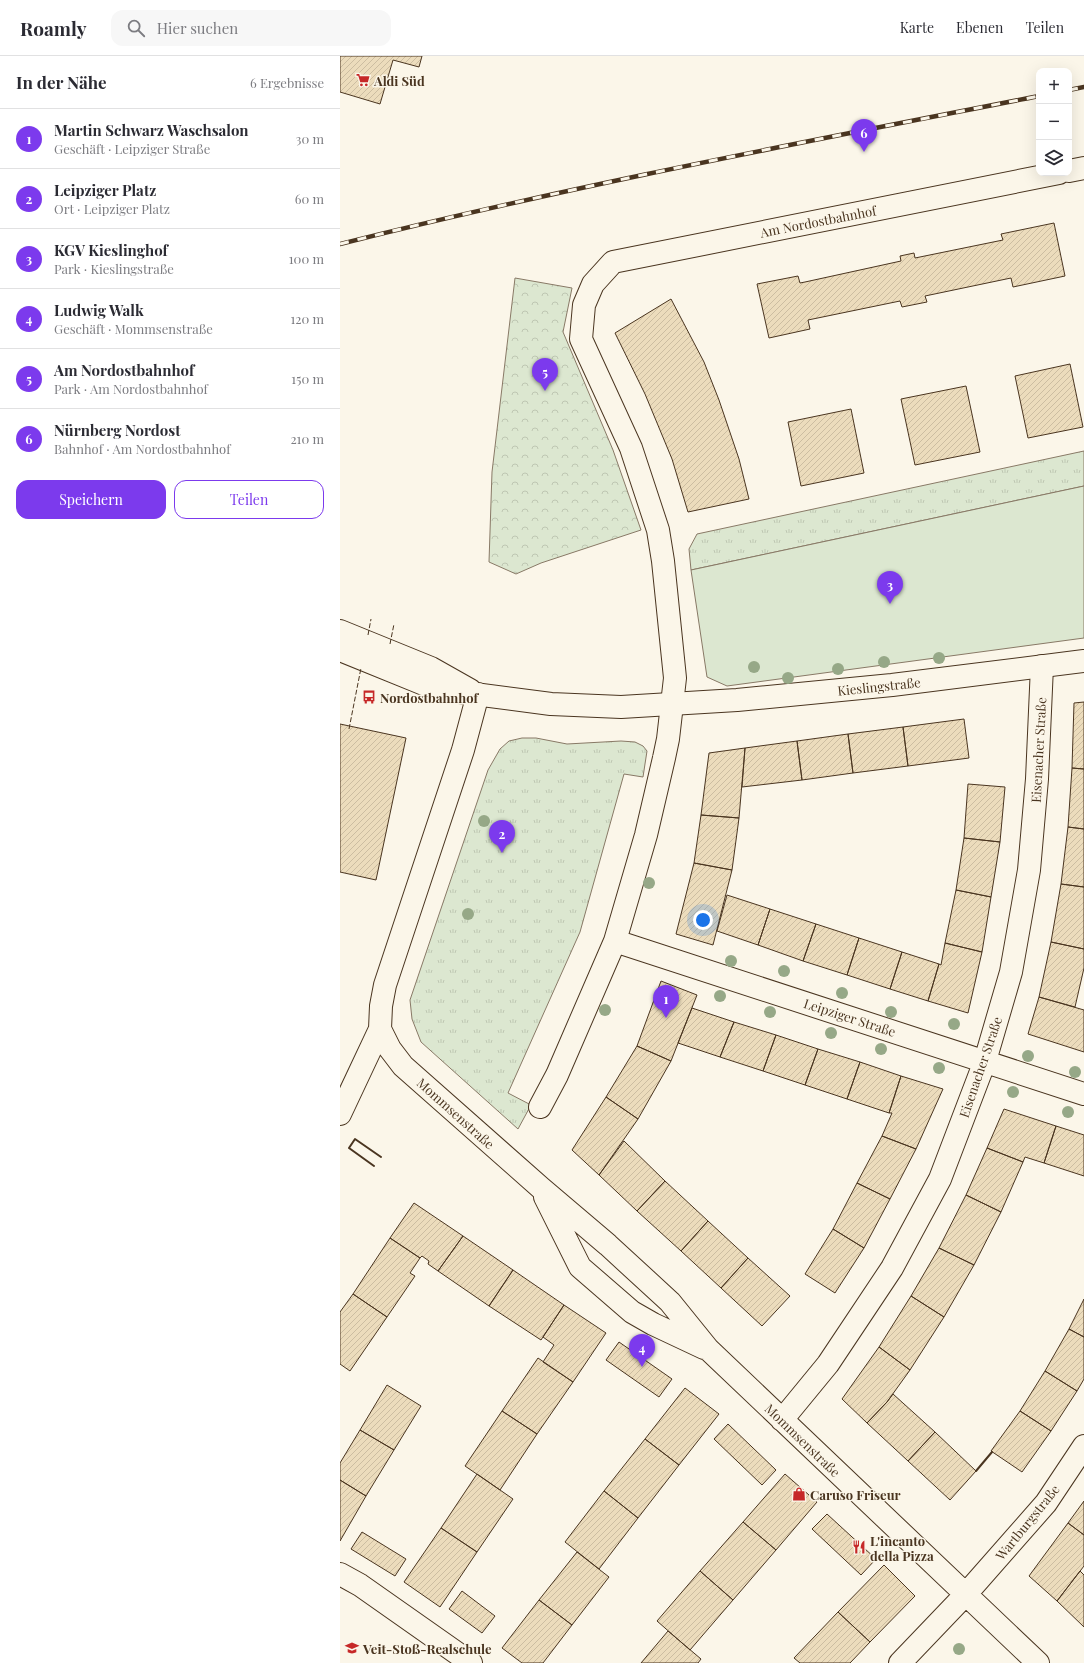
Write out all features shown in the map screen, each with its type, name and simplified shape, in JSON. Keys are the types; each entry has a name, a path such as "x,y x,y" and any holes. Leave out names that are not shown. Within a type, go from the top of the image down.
{"street":[{"path":"1072,170 1084,168"},
{"name":"Am Nordostbahnhof","path":"540,1107 557,1074 615,941 646,835 668,739 675,678 663,561 658,530 631,448 582,339 584,305 593,284 613,262 1044,176"},
{"path":"340,631 431,668 478,694 463,750 385,985 381,1006 380,1029 340,1114"},
{"name":"Kieslingstraße","path":"340,650 436,689 525,701 586,707 646,707 892,685 1084,661"},
{"name":"Eisenacher Straße","path":"782,1420 828,1364 892,1268 940,1179 984,1061 1011,972 1029,870 1037,779 1042,666"},
{"name":"Leipziger Straße","path":"615,941 1084,1094"},
{"name":"Mommsenstraße","path":"380,1029 390,1049 403,1066 608,1245 670,1302 708,1349 1038,1663"},
{"name":"Mommsenstraße","path":"541,1188 580,1267 632,1312 653,1324 708,1349"},
{"name":"Wartburgstraße","path":"900,1663 966,1594 1046,1503 1084,1446"},
{"path":"340,1574 360,1585 471,1663"}],"green space":[{"path":"515,278 572,288 563,332 613,450 641,530 541,563 516,574 489,562 492,472"},
{"path":"1084,451 1084,486 691,570 689,549 697,534"},
{"path":"1084,486 1084,638 727,686 707,677 691,570"},
{"path":"522,738 536,738 567,744 621,741 635,742 643,746 647,751 643,777 624,774 580,932 508,1093 531,1105 518,1129 421,1042 412,1019 410,1000 488,770 500,749 509,741"}],"building":[{"name":"Aldi Süd","path":"340,56 422,56 419,67 393,60 380,104 340,92"},
{"path":"1054,223 1065,276 1013,287 1011,278 925,296 927,302 902,307 900,301 808,320 810,329 769,338 757,284 798,276 800,283 805,282 901,261 900,256 914,253 915,258 1003,240 1001,234"},
{"path":"671,299 704,362 719,400 739,459 749,499 688,512 672,459 645,394 615,333"},
{"path":"1070,364 1083,427 1028,438 1015,376"},
{"path":"966,386 980,452 915,465 901,399"},
{"path":"851,409 864,473 801,486 788,422"},
{"path":"1084,702 1084,769 1072,768 1074,703"},
{"path":"964,719 969,758 908,766 903,727"},
{"path":"340,724 406,738 376,880 340,872"},
{"path":"903,727 908,766 853,773 848,734"},
{"path":"848,734 853,773 802,780 797,741"},
{"path":"797,741 802,780 742,787 745,748"},
{"path":"745,748 739,818 701,815 709,753"},
{"path":"1072,768 1084,769 1084,829 1068,827"},
{"path":"968,784 1005,787 1000,842 964,838"},
{"path":"701,815 739,818 732,870 694,863"},
{"path":"1068,827 1084,829 1084,887 1061,884"},
{"path":"964,838 1000,842 991,897 956,890"},
{"path":"694,863 732,870 713,945 676,934"},
{"path":"1061,884 1084,887 1084,949 1051,942"},
{"path":"956,890 991,897 982,952 945,943"},
{"path":"727,895 770,909 758,945 717,931"},
{"path":"770,909 816,924 803,961 758,945"},
{"path":"816,924 859,938 847,975 803,961"},
{"path":"859,938 902,952 890,989 847,975"},
{"path":"1051,942 1084,949 1084,968 1075,1007 1039,997"},
{"path":"945,943 982,952 968,1013 928,1001 939,964 941,965"},
{"path":"902,952 939,964 928,1001 890,989"},
{"path":"661,981 697,995 671,1061 637,1046"},
{"path":"1039,997 1084,1010 1084,1052 1028,1034"},
{"path":"692,1008 734,1022 720,1057 678,1043"},
{"path":"734,1022 776,1035 763,1071 720,1057"},
{"path":"776,1035 818,1049 805,1085 763,1071"},
{"path":"637,1046 671,1061 638,1119 606,1097"},
{"path":"818,1049 860,1062 847,1099 805,1085"},
{"path":"860,1062 901,1076 889,1113 847,1099"},
{"path":"901,1076 943,1089 916,1149 882,1136 892,1113 889,1113"},
{"path":"606,1097 638,1119 599,1175 572,1150"},
{"path":"1004,1109 1056,1126 1044,1163 1025,1157 1023,1162 987,1148"},
{"path":"1056,1126 1084,1135 1084,1176 1044,1163"},
{"path":"882,1136 916,1149 890,1199 857,1183"},
{"path":"624,1141 665,1181 637,1211 599,1175"},
{"path":"987,1148 1023,1162 1001,1212 966,1195"},
{"path":"665,1181 708,1221 681,1251 637,1211"},
{"path":"857,1183 890,1199 864,1248 833,1229"},
{"path":"966,1195 1001,1212 974,1265 939,1248"},
{"path":"414,1203 463,1236 438,1271 428,1264 429,1261 422,1256 420,1258 390,1238"},
{"path":"708,1221 748,1258 721,1288 681,1251"},
{"path":"833,1229 864,1248 835,1293 805,1274"},
{"path":"463,1236 513,1270 489,1306 438,1271"},
{"path":"390,1238 420,1258 410,1273 415,1276 387,1317 353,1294"},
{"path":"939,1248 974,1265 944,1317 911,1296"},
{"path":"748,1258 790,1296 762,1326 721,1288"},
{"path":"513,1270 564,1305 541,1340 489,1306"},
{"path":"353,1294 387,1317 350,1371 340,1364 340,1312"},
{"path":"911,1296 944,1317 910,1370 879,1347"},
{"path":"1084,1299 1084,1337 1069,1329"},
{"path":"564,1305 606,1333 573,1382 543,1362 554,1345 543,1337"},
{"path":"1069,1329 1084,1337 1084,1379 1077,1391 1045,1371"},
{"path":"619,1342 672,1379 659,1397 606,1360"},
{"path":"879,1347 910,1370 887,1402 867,1423 842,1399"},
{"path":"538,1358 573,1382 537,1434 502,1411"},
{"path":"1045,1371 1077,1391 1051,1431 1020,1411"},
{"path":"387,1385 421,1406 394,1450 360,1430"},
{"path":"685,1388 719,1414 679,1465 645,1439"},
{"path":"893,1394 935,1432 908,1461 867,1423"},
{"path":"502,1411 537,1434 500,1490 465,1466"},
{"path":"1020,1411 1051,1431 1022,1472 991,1451"},
{"path":"728,1424 776,1470 762,1485 714,1439"},
{"path":"360,1430 394,1450 366,1496 340,1480 340,1463"},
{"path":"935,1432 976,1471 950,1500 908,1461"},
{"path":"645,1439 679,1465 638,1518 604,1491"},
{"path":"477,1474 513,1499 477,1552 441,1528"},
{"path":"785,1474 817,1502 776,1550 743,1522"},
{"path":"340,1480 366,1496 340,1541"},
{"path":"604,1491 638,1518 599,1569 565,1542"},
{"path":"1084,1501 1084,1535 1068,1523"},
{"path":"827,1514 876,1559 861,1575 812,1529"},
{"path":"743,1522 776,1550 733,1600 700,1571"},
{"path":"1068,1523 1084,1535 1084,1566 1057,1601 1029,1576"},
{"path":"441,1528 477,1552 440,1607 404,1582"},
{"path":"362,1532 406,1559 395,1576 351,1549"},
{"path":"577,1552 609,1577 572,1625 539,1600"},
{"path":"884,1565 915,1596 870,1642 838,1612"},
{"path":"700,1571 733,1600 690,1650 657,1621"},
{"path":"1080,1571 1084,1575 1084,1627 1057,1601"},
{"path":"462,1591 495,1616 482,1633 449,1609"},
{"path":"539,1600 572,1625 543,1663 522,1663 502,1648"},
{"path":"838,1612 870,1642 850,1663 800,1663 794,1658"},
{"path":"668,1631 701,1659 698,1663 641,1663"}],"railway":[{"path":"1072,89 1084,87"},
{"path":"340,244 601,184 1036,97"}],"fence":[{"path":"368,635 371,619"},
{"path":"390,644 394,624"},
{"path":"349,729 361,668"}],"wall":[{"path":"374,1166 349,1148 355,1139 381,1157"},
{"path":"976,1471 992,1452"}],"place":[{"name":"Aldi Süd","path":"363,80"},
{"name":"Nürnberg Nordost","path":"864,152"},
{"name":"Am Nordostbahnhof","path":"545,391"},
{"name":"KGV Kieslinghof","path":"890,604"},
{"name":"Nordostbahnhof","path":"369,697"},
{"name":"Leipziger Platz","path":"502,853"},
{"name":"Martin Schwarz Waschsalon","path":"666,1018"},
{"name":"Ludwig Walk","path":"642,1367"},
{"name":"Caruso Friseur","path":"799,1494"},
{"name":"L'incanto della Pizza","path":"859,1547"},
{"name":"Veit-Stoß-Realschule","path":"352,1648"}]}
